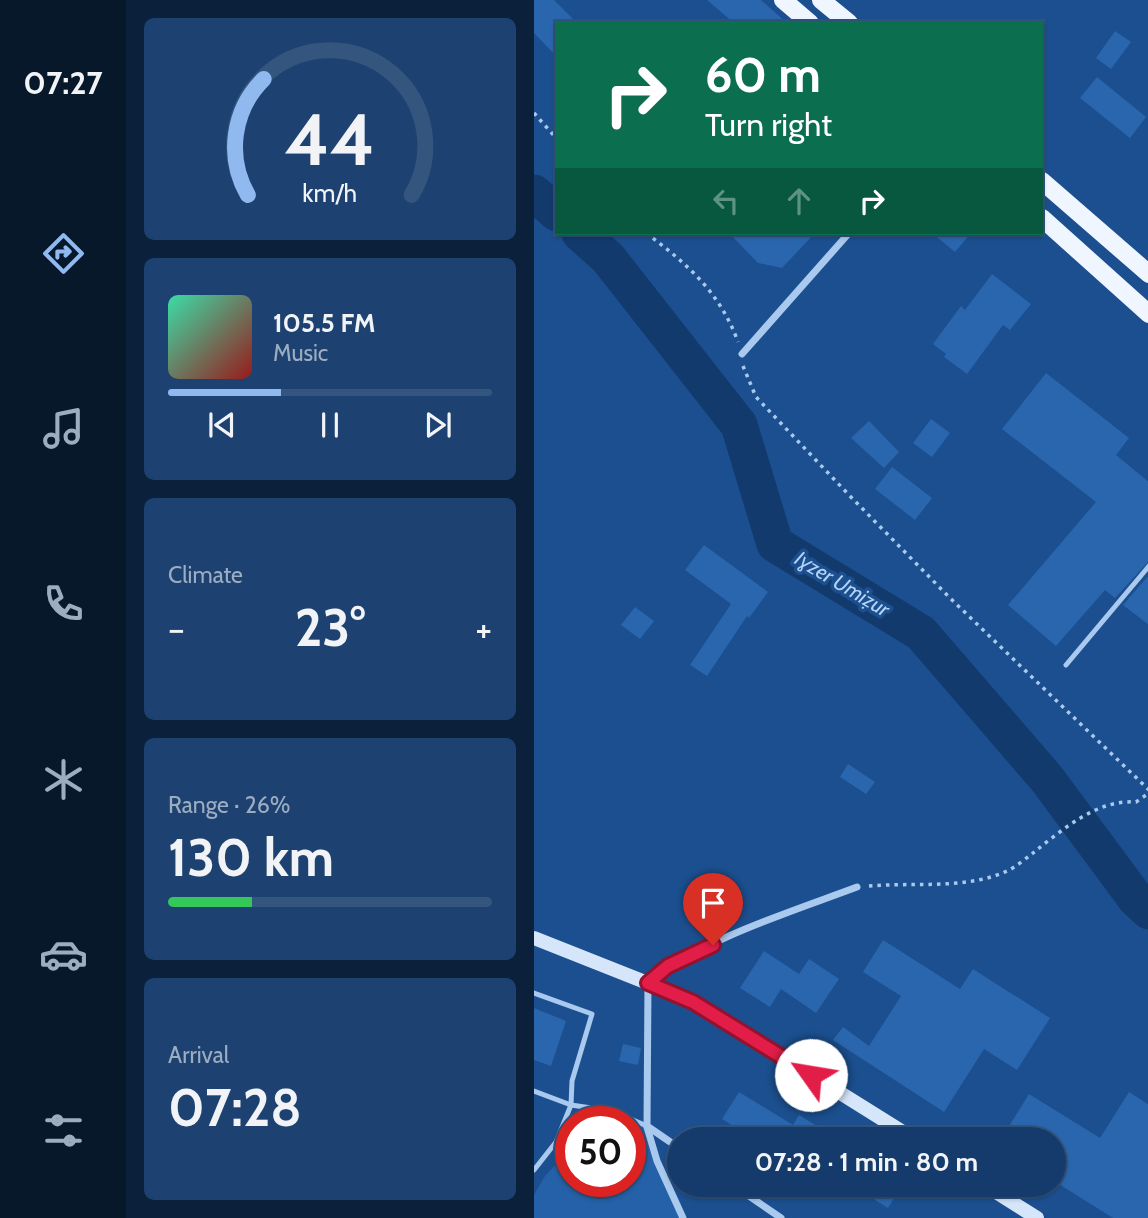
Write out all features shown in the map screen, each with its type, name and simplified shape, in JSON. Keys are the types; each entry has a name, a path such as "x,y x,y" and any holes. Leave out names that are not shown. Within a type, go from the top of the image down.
{"main road":[{"path":"783,0 808,21"},
{"path":"821,0 847,21"},
{"path":"1043,182 1148,275"},
{"path":"1043,219 1148,314"},
{"path":"1094,265 1112,243"},
{"path":"534,938 693,1002 895,1127"},
{"path":"1004,1197 1037,1218"}],"street":[{"path":"742,354 847,235"},
{"path":"683,1218 657,1161 647,1126 648,983 668,966 713,945 857,887"},
{"path":"647,1126 667,1140"},
{"path":"750,1197 781,1218"}],"lane":[{"path":"1066,665 1148,566"},
{"path":"534,993 592,1014 572,1081 571,1105 556,1142 534,1170"},
{"path":"534,1091 571,1105 612,1111 647,1126"}],"path":[{"path":"534,113 555,137"},
{"path":"649,235 688,265 714,296 734,330 742,354 742,364 756,397 950,598 1148,792 1136,802 1124,801 1102,806 1009,871 979,880 857,887"}],"shaded area":[{"path":"646,1126 667,1183 667,1197 673,1197 683,1218 534,1218 534,1195 555,1166 555,1197 646,1197"}],"building":[{"path":"534,0 554,0 575,21 555,21 555,55 534,33"},
{"path":"707,0 761,0 785,21 732,21"},
{"path":"1115,31 1131,42 1111,69 1096,58"},
{"path":"1097,77 1146,117 1130,138 1080,98"},
{"path":"731,235 813,235 782,268 758,263"},
{"path":"934,235 969,235 955,252"},
{"path":"992,274 1031,304 1010,330 1003,325 967,374 944,357 946,354 933,344 961,306 965,310"},
{"path":"1046,373 1129,438 1116,455 1149,482 1149,561 1115,598 1105,590 1056,646 1008,605 1096,502 1002,429"},
{"path":"931,419 950,433 932,457 913,443"},
{"path":"869,421 899,452 884,468 851,438"},
{"path":"892,467 932,498 915,520 875,489"},
{"path":"704,545 768,592 749,618 747,616 707,676 690,665 731,604 685,570"},
{"path":"1149,575 1149,625 1123,605"},
{"path":"635,607 654,621 640,639 621,625"},
{"path":"848,764 875,782 866,794 840,777"},
{"path":"883,940 960,989 973,969 1050,1018 1017,1070 984,1049 944,1112 833,1040 843,1027 869,1046 901,996 863,972"},
{"path":"764,951 799,974 809,959 839,979 816,1013 781,989 770,1007 740,988"},
{"path":"534,1008 566,1021 551,1066 534,1060"},
{"path":"623,1044 641,1048 638,1065 619,1061"},
{"path":"739,1092 793,1125 799,1115 818,1127 735,1127 722,1119"},
{"path":"1129,1092 1149,1105 1149,1218 1113,1218 1066,1189 1066,1127 1008,1127 1029,1094 1100,1138"},
{"path":"870,1197 895,1197 888,1208"}],"waterway":[{"name":"Iɣzer Umiẓur","path":"534,193 555,211"},
{"name":"Iɣzer Umiẓur","path":"582,235 608,258 739,425 775,544 921,633 1047,779 1136,899 1149,911"}],"route":[{"path":"713,945 668,966 648,983 693,1002 811,1075"}]}
